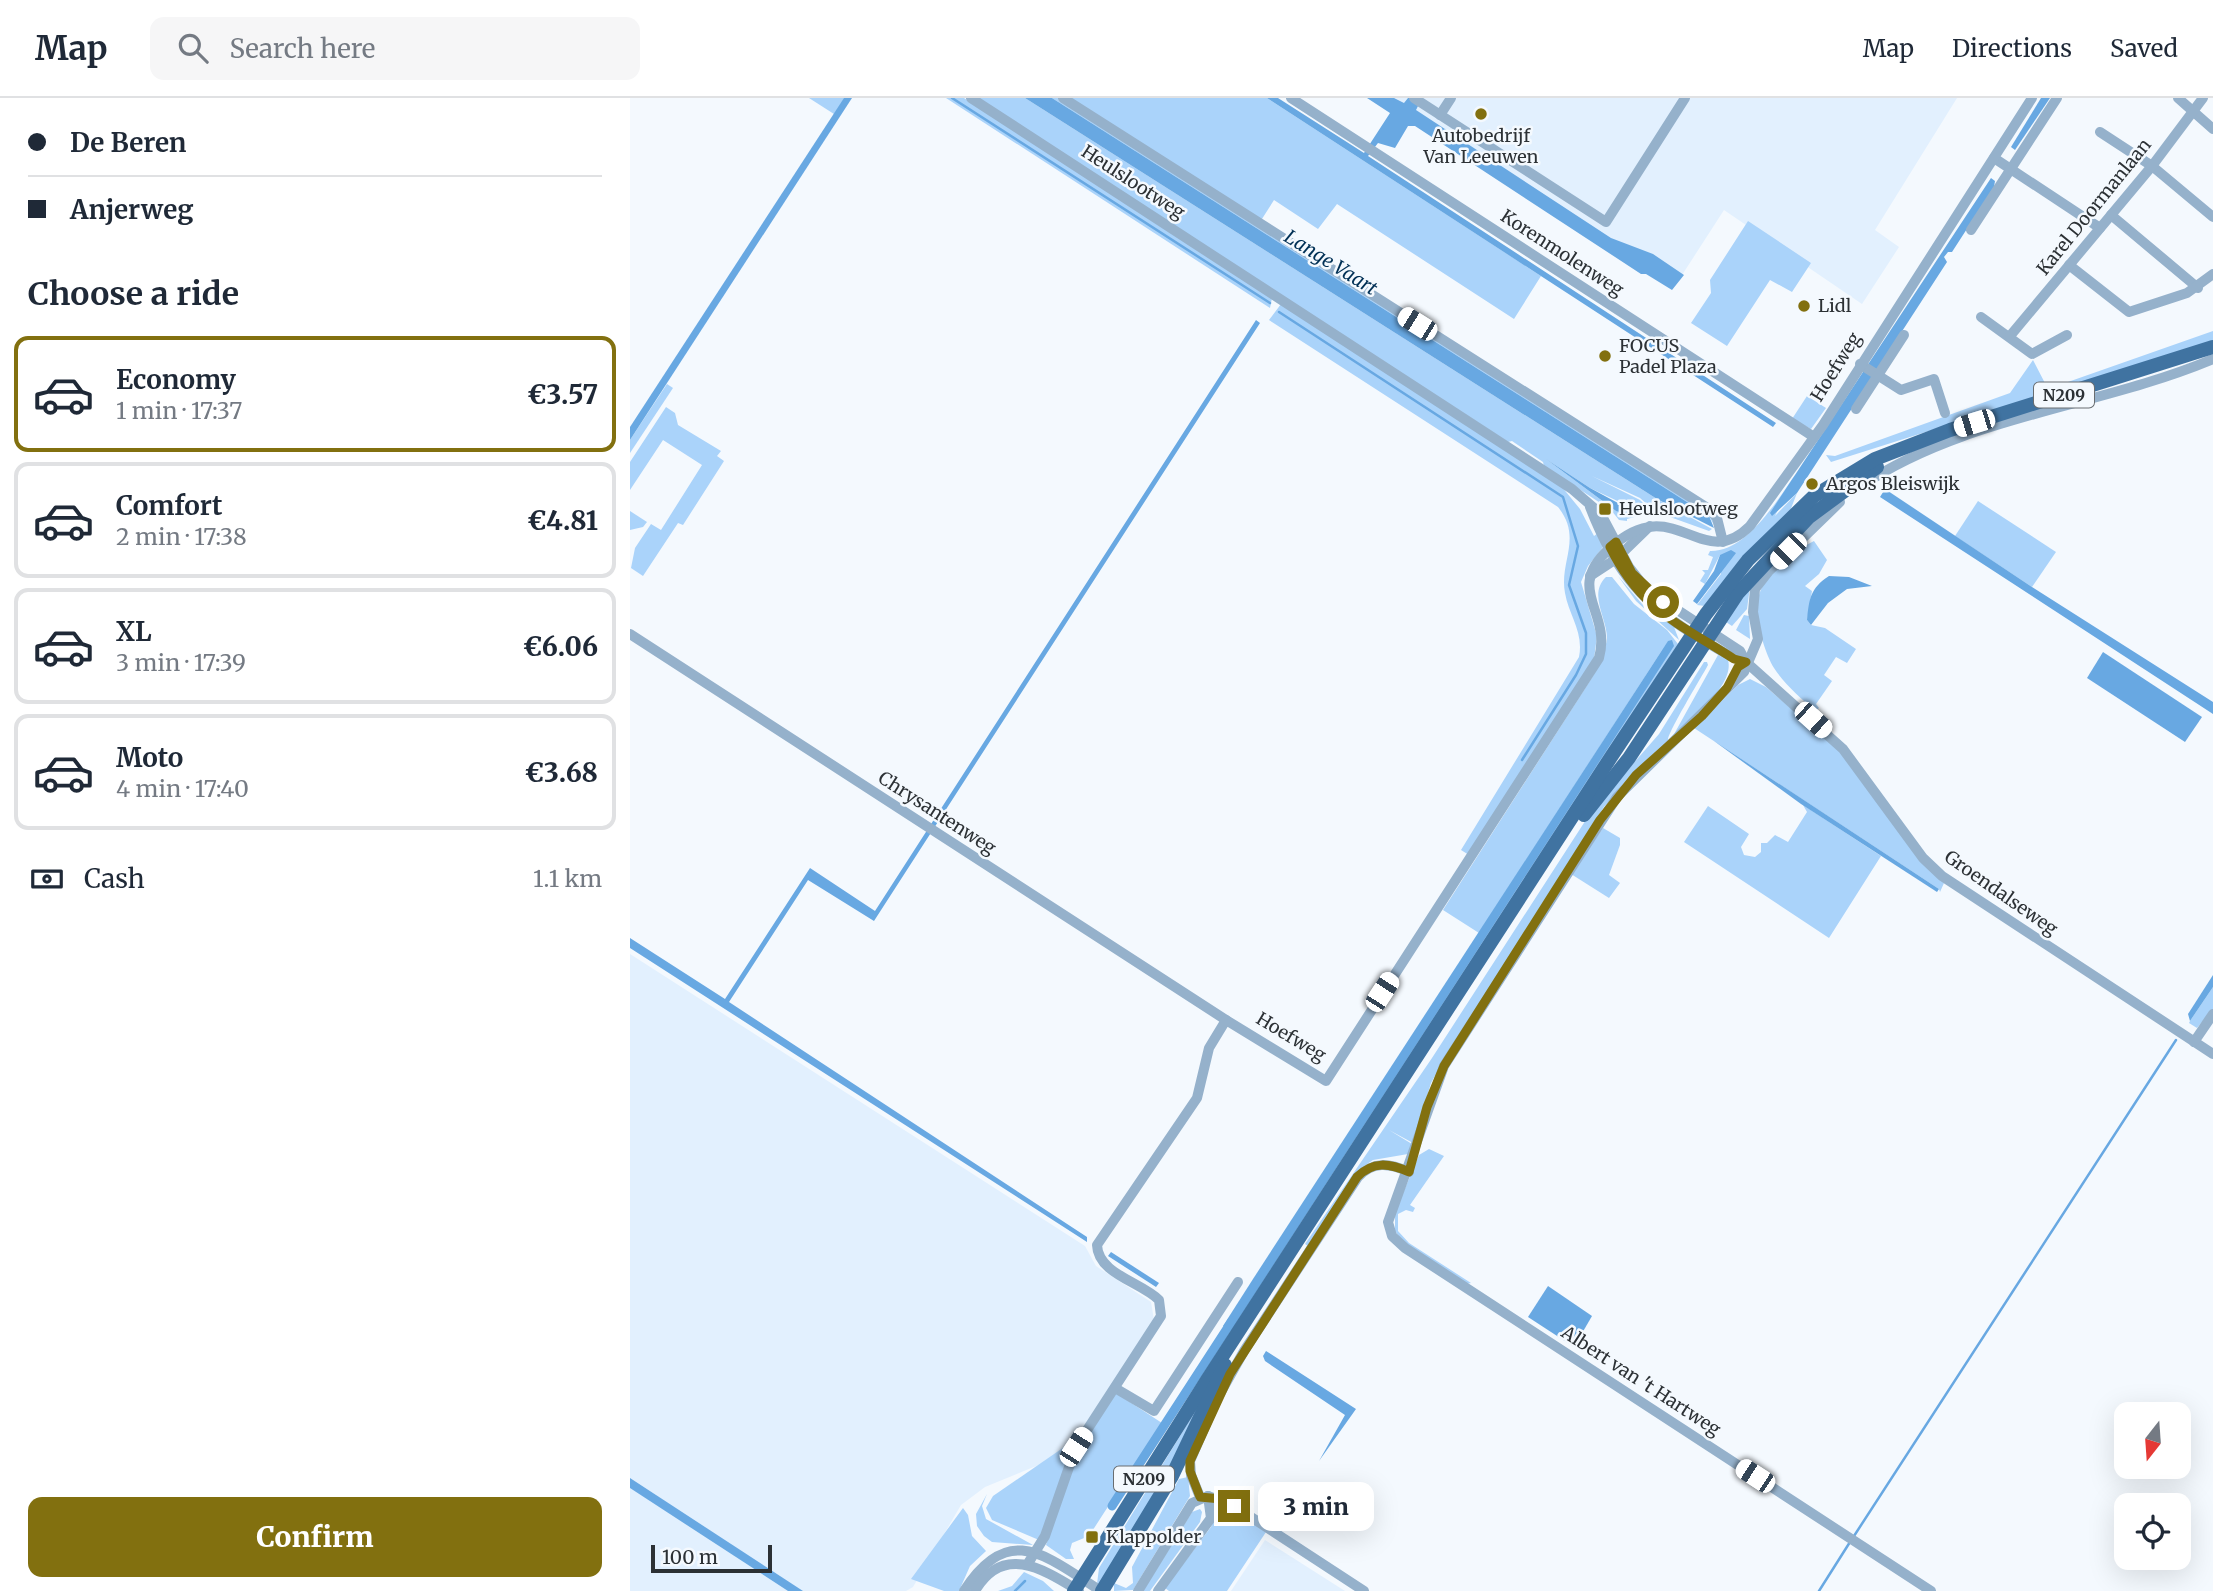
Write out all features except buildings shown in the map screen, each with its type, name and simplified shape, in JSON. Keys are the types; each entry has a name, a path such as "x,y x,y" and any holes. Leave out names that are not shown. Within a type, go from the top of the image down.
{"main road":[{"name":"N209","path":"1074,1588 1695,629 1741,569 1814,496 1854,469 1914,444 2213,348"},
{"name":"N209","path":"1101,1591 1172,1475 1231,1353 1571,832 1629,758 1738,593 1809,517 1860,478 1914,444"}],"street":[{"name":"Heulslootweg","path":"971,98 1541,468 1601,514 1632,587 1654,607 1709,637"},
{"path":"1063,98 1709,509 1717,518 1723,542 1707,541 1664,524 1636,529 1613,545 1594,564 1590,576"},
{"name":"Korenmolenweg","path":"1291,98 1814,437"},
{"path":"1440,115 1451,98"},
{"path":"1417,100 1606,222 1685,98"},
{"name":"Hoefweg","path":"1856,409 1869,370 2032,98"},
{"path":"1971,230 2057,98"},
{"path":"2178,98 2213,130"},
{"name":"Karel Doormanlaan","path":"2010,336 2152,166 2203,98"},
{"path":"2100,132 2152,166 2213,217"},
{"path":"1994,158 2100,229"},
{"path":"2111,215 2198,288"},
{"path":"2069,265 2129,312 2198,288 2213,274"},
{"path":"1981,317 2032,354 2067,335"},
{"name":"Hoefweg","path":"1723,542 1734,539 1750,526 1814,437 1869,370 1904,335"},
{"path":"1158,1591 1211,1518 1204,1496 1190,1471 1190,1461 1217,1399 1244,1351 1357,1177 1376,1165 1389,1164 1409,1172 1427,1107 1444,1066 1600,820 1636,775 1702,716 1727,688 1738,667 1746,662 1758,639 1753,612 1755,589 1821,519 1869,481 1898,464 1957,440 2213,359"},
{"path":"1869,370 1901,390 1934,379 1945,413"},
{"path":"1590,576 1619,557 1650,526"},
{"name":"Hoefweg","path":"1226,1020 1326,1081 1599,658 1601,630 1589,590 1590,576"},
{"name":"Chrysantenweg","path":"630,634 1226,1020"},
{"name":"Groendalseweg","path":"1709,637 1734,659 1746,662 1843,749 1923,858 1942,876 2213,1054"},
{"path":"2194,1042 2213,1014"},
{"path":"1027,1564 1045,1536 1076,1447 1158,1324 1161,1305 1155,1297 1104,1264 1097,1255 1097,1245 1196,1098 1209,1048 1226,1020"},
{"name":"Albert van 't Hartweg","path":"1409,1172 1388,1222 1396,1242 1931,1591"},
{"path":"1115,1388 1154,1411 1238,1282"},
{"path":"1138,1591 1186,1511 1204,1496"},
{"path":"1204,1496 1234,1506 1364,1591"},
{"path":"964,1591 977,1570 995,1556 1006,1552 1046,1556 1074,1588"},
{"path":"975,1591 985,1577 997,1568 1027,1564 1074,1588 1101,1591"}],"shaded area":[{"path":"809,98 848,98 834,114"},
{"path":"844,98 852,98 630,440 630,427"},
{"path":"946,98 964,98 1272,298 1270,308"},
{"path":"977,98 1025,98 1657,499 1712,529 1709,531 1656,512 1640,498 1592,476 1640,500 1653,512 1627,521 1619,520 1611,510 1544,466 1543,462 1512,441 1508,442","holes":["1546,459 1590,488 1628,506 1616,511"]},
{"path":"1025,98 1052,98 1709,516 1714,528 1657,499"},
{"path":"1052,98 1059,98 1711,514 1715,527 1709,516"},
{"path":"1067,98 1267,98 1541,276 1514,319 1337,204 1318,229 1274,200 1260,222"},
{"path":"1267,98 1278,98 1364,153 1390,113 1367,98 1394,98 1404,103 1408,98 1422,98 1416,110 1611,238 1653,254 1684,275 1672,290 1646,274 1641,274 1415,126 1408,126 1395,148 1378,143 1368,156 1776,423 1773,427"},
{"path":"1378,98 1957,98 1875,230 1899,247 1862,304 1724,210 1673,289"},
{"path":"2041,98 2050,98 2015,150 2011,147"},
{"path":"1991,178 1995,181 1994,187 1952,252 1948,252 1944,257 1947,262 1797,493 1772,516 1770,513"},
{"path":"1748,221 1811,263 1792,292 1770,280 1727,346 1691,323 1711,293 1710,280"},
{"path":"1281,304 1562,487 1580,509 1594,536 1598,533 1603,547 1588,566 1581,582 1597,636 1594,659 1469,855 1461,850 1579,657 1578,632 1567,601 1564,582 1569,529 1558,507 1269,320"},
{"path":"1256,320 1260,323 874,921 808,880 729,1002 1087,1237 1087,1242 630,948 630,938 725,999 810,868 875,911"},
{"path":"2213,331 2213,341 1831,462 1826,455 1835,456 2010,393 2033,360 2048,389"},
{"path":"667,384 673,388 630,453 630,440"},
{"path":"1807,396 1826,408 1811,429 1792,419"},
{"path":"666,407 675,413 678,425 721,451 717,456 724,461 683,525 678,523 643,576 631,568 635,548 651,524 661,530 702,465 663,440 630,490 630,462"},
{"path":"1546,459 1590,488 1631,510 1625,513 1616,511"},
{"path":"1795,475 1775,516 1797,493 1790,511 1741,558 1705,606 1697,605 1721,574 1720,555 1705,584 1700,581 1705,573 1702,570 1708,570 1713,557 1708,555 1710,551 1723,549 1748,535"},
{"path":"1885,489 2032,587 2213,702 2213,714 1880,497"},
{"path":"1978,501 2056,552 2032,587 1955,536"},
{"path":"630,511 647,522 643,527 630,530"},
{"path":"1814,541 1827,560 1819,574 1805,586 1812,591 1807,620 1811,625 1825,628 1856,649 1847,663 1836,657 1824,675 1832,681 1816,704 1819,708 1815,711 1788,686 1774,668 1763,642 1757,610 1760,592 1769,577 1791,556"},
{"path":"1731,550 1736,553 1697,604 1693,601 1714,571 1720,555"},
{"path":"1618,576 1643,605 1674,627 1679,640 1636,601"},
{"path":"1829,576 1849,577 1872,586 1847,589 1828,603 1811,625 1807,620 1812,595 1818,585"},
{"path":"1606,577 1612,577 1634,604 1667,630 1678,644 1342,1160 1668,641 1479,933 1443,910 1593,676 1607,638 1598,598 1599,591"},
{"path":"1750,587 1747,609 1732,626 1726,622"},
{"path":"1744,615 1749,616 1750,639 1736,630"},
{"path":"1672,640 1674,646 1231,1331 1223,1326 1668,641"},
{"path":"2103,652 2202,717 2185,742 2087,678"},
{"path":"1718,655 1728,660 1725,680 1710,701 1673,736"},
{"path":"1704,662 1708,665 1668,740 1629,777 1604,807 1452,1045 1431,1083 1413,1143 1389,1130 1412,1144 1408,1154 1373,1160 1361,1168 1308,1246 1305,1244 1432,1058 1591,812 1659,734"},
{"path":"1750,679 1766,687 1835,746 1944,883 1940,892 1694,728 1738,685"},
{"path":"1714,741 1939,889 1937,892 1801,804"},
{"path":"1803,805 1881,856 1829,938 1684,842 1708,806 1749,834 1741,847 1744,855 1755,857 1761,852 1761,843 1767,843 1775,835 1788,842 1807,812"},
{"path":"1603,828 1620,838 1609,875 1620,883 1609,898 1571,874"},
{"path":"630,954 1085,1246 1096,1266 1151,1302 1154,1320 1074,1441 1046,1462 985,1487 961,1505 913,1587 906,1591 630,1591"},
{"path":"2213,975 2213,987 2190,1021 2188,1014"},
{"path":"2213,987 2213,1009 2197,1028 2189,1023"},
{"path":"1429,1149 1444,1156 1410,1205 1415,1208 1413,1212 1406,1210 1398,1214 1398,1231 1409,1243 1471,1283 1466,1284 1403,1242 1395,1231 1395,1212 1419,1155"},
{"path":"1111,1252 1159,1283 1156,1287 1108,1256"},
{"path":"1548,1286 1592,1316 1574,1347 1528,1317"},
{"path":"1266,1351 1356,1409 1319,1461 1345,1415 1265,1361 1263,1356"},
{"path":"1116,1393 1162,1423 1089,1536 1072,1543 1070,1550 1074,1559 1066,1559 1046,1545 1078,1452"},
{"path":"1199,1405 1176,1456 1103,1580 1097,1584 1099,1568"},
{"path":"1070,1443 1074,1445 1039,1540 992,1520 986,1508 993,1496"},
{"path":"1188,1477 1190,1496 1133,1590 1114,1591 1114,1583 1126,1588 1133,1583 1132,1567 1179,1479"},
{"path":"630,1478 803,1591 788,1591 630,1488"},
{"path":"987,1494 982,1506 986,1519 1033,1545 992,1542 984,1536 977,1526 976,1514"},
{"path":"963,1508 968,1515 972,1536 986,1551 970,1566 959,1591 944,1591 911,1579"},
{"path":"1200,1509 1200,1522 1150,1591 1143,1591 1192,1512"},
{"path":"1224,1511 1240,1515 1266,1532 1227,1591 1169,1591 1165,1588 1211,1527 1216,1515"},
{"path":"1265,1540 1345,1591 1231,1591"},
{"path":"1024,1572 1043,1581 1054,1591 998,1591 1012,1586"}],"waterway":[{"path":"952,98 1270,303"},
{"path":"1279,312 1563,497 1578,546 1569,585 1586,633 1586,654 1576,675 1522,760"},
{"path":"1854,1536 2176,1040"},
{"path":"1112,1506 1232,1321"},
{"path":"1819,1591 1850,1542"},
{"path":"1015,1591 1025,1581"}],"place":[{"name":"Autobedrijf Van Leeuwen","path":"1481,114"},
{"name":"Lidl","path":"1804,306"},
{"name":"FOCUS Padel Plaza","path":"1605,356"},
{"name":"Argos Bleiswijk","path":"1812,484"},
{"name":"Heulslootweg","path":"1605,509"},
{"name":"Klappolder","path":"1092,1537"}],"route":[{"path":"1234,1506 1221,1499 1200,1497 1190,1471 1194,1450 1230,1374 1357,1177 1376,1165 1389,1164 1409,1172 1427,1107 1444,1066 1600,820 1636,775 1721,696 1732,675 1746,662 1734,659 1692,634 1654,607 1632,587 1621,572 1610,547 1616,542 1632,573 1647,590 1663,602"}],"water label":[{"name":"Lange Vaart","path":"1331,262"}]}
